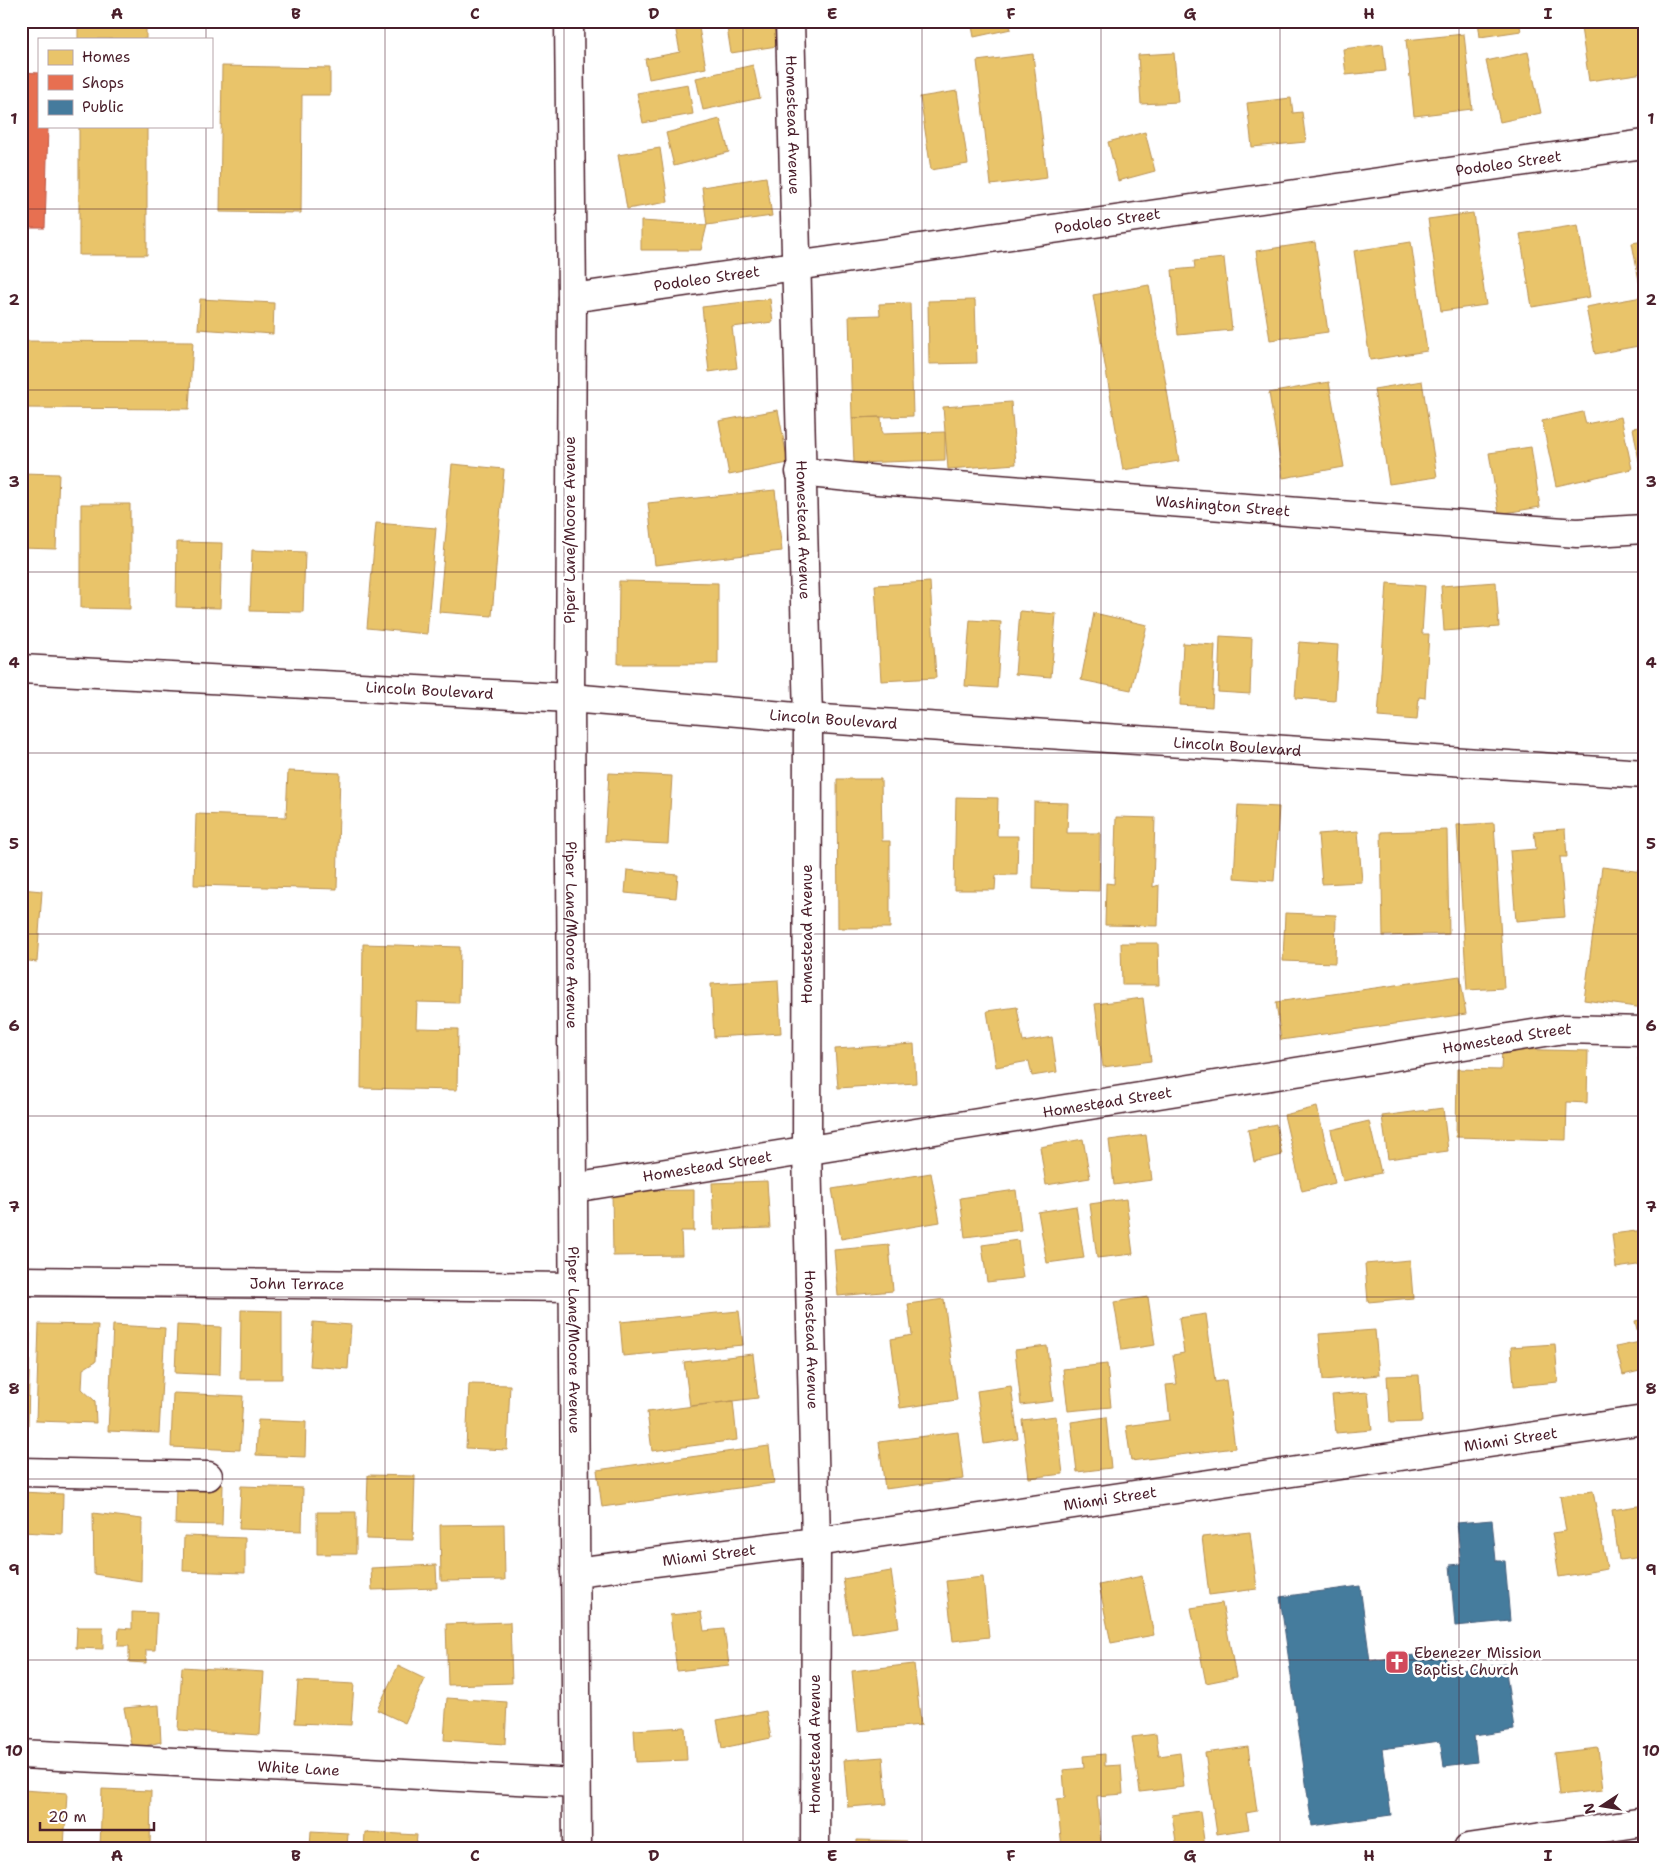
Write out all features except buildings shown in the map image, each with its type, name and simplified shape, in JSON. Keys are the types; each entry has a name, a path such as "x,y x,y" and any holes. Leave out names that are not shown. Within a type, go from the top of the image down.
{"street":[{"name":"Piper Lane/Moore Avenue","path":"569,21 572,298 570,698 577,1848"},
{"name":"Homestead Avenue","path":"790,21 797,266 800,472 808,718 807,1150 816,1542 815,1848"},
{"name":"Podoleo Street","path":"572,298 1644,144"},
{"name":"Washington Street","path":"800,472 878,480 1577,533 1644,529"},
{"name":"Lincoln Boulevard","path":"21,669 570,698 808,718 1644,774"},
{"name":"Homestead Street","path":"573,1188 1564,1029 1644,1031"},
{"name":"John Terrace","path":"21,1281 573,1287"},
{"name":"Miami Street","path":"575,1572 816,1542 1644,1420"},
{"path":"21,1472 208,1476"},
{"name":"White Lane","path":"21,1754 576,1783"},
{"path":"1468,1848 1644,1822"}],"place":[{"name":"Ebenezer Mission Baptist Church","path":"1397,1662"}]}
